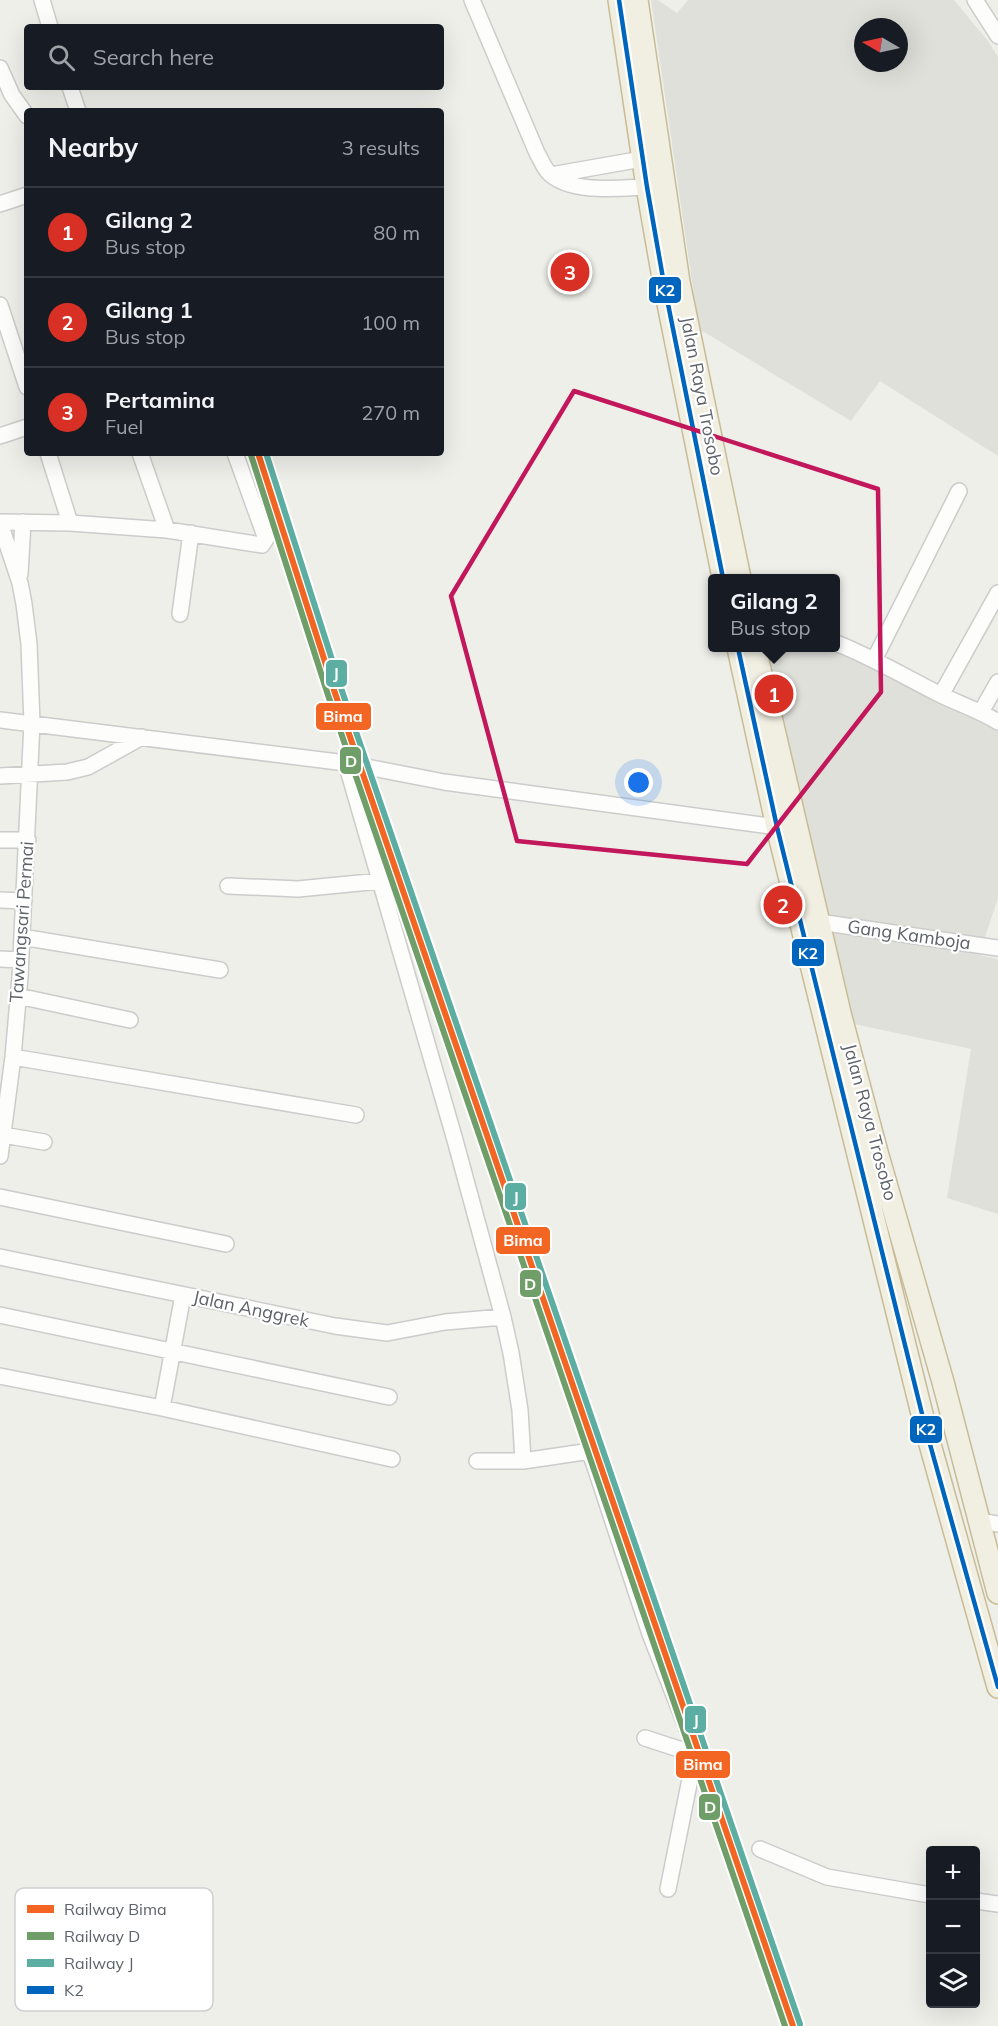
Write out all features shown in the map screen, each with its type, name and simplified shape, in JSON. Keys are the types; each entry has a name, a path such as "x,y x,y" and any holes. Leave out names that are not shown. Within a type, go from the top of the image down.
{"highway":[{"name":"Jalan Raya Trosobo","path":"618,0 647,187 693,435 722,574"},
{"name":"Jalan Raya Trosobo","path":"637,0 679,282 739,574"},
{"name":"Jalan Raya Trosobo","path":"739,652 777,826 880,1243 933,1452 998,1687"},
{"name":"Jalan Raya Trosobo","path":"756,652 819,922 877,1152 906,1248 967,1474 989,1522 998,1593"},
{"path":"933,1452 944,1450 958,1441"},
{"path":"942,1483 956,1474 967,1474"}],"street":[{"path":"42,0 49,24"},
{"path":"472,0 537,153 551,175 567,183 588,187 647,187"},
{"path":"975,0 998,36"},
{"path":"0,68 12,95 24,112"},
{"path":"71,90 77,108"},
{"path":"551,175 642,159"},
{"path":"0,204 24,196"},
{"path":"0,305 24,378"},
{"path":"0,436 24,428"},
{"path":"49,456 70,523"},
{"path":"141,456 167,530"},
{"path":"20,583 0,522 70,523 167,530 258,546 265,543 266,539 236,456"},
{"path":"874,660 959,491"},
{"path":"20,583 23,522"},
{"path":"180,614 190,533"},
{"name":"Tawangsari Permai","path":"0,1156 5,1081 13,1057 8,1020 18,996 21,960 31,775 29,644 20,583"},
{"path":"941,695 998,593"},
{"path":"840,645 998,722"},
{"path":"981,712 998,682"},
{"path":"0,720 346,763 444,782 777,826"},
{"path":"0,776 67,772 88,767 142,737"},
{"path":"346,763 455,1140 503,1317 520,1410 523,1461"},
{"path":"0,840 28,840"},
{"path":"228,886 298,889 380,881"},
{"path":"0,900 24,901"},
{"name":"Gang Kamboja","path":"819,922 998,948"},
{"path":"22,937 220,970"},
{"path":"0,959 21,960"},
{"path":"18,996 130,1020"},
{"path":"13,1057 356,1115"},
{"path":"3,1135 44,1142"},
{"path":"0,1197 226,1244"},
{"name":"Jalan Anggrek","path":"0,1257 375,1333 402,1332 445,1322 503,1317"},
{"path":"162,1408 183,1295"},
{"path":"0,1316 389,1397"},
{"path":"0,1376 162,1408 392,1459"},
{"path":"477,1461 523,1461 584,1452 591,1455 650,1634 693,1744 694,1754 668,1889"},
{"path":"645,1738 694,1754"},
{"path":"760,1849 827,1877 926,1893"},
{"path":"980,1902 998,1904"}],"highlighted area":[{"path":"574,391 878,489 881,692 747,864 517,841 451,596"}],"shaded area":[{"path":"651,0 658,0 677,13 688,0 954,0 988,41 998,57 998,456 880,381 851,421 699,329"},
{"path":"840,650 998,729 998,898 979,955 998,959 998,1214 947,1198 971,1049 854,1024 765,652 840,652"}],"rail line":[{"name":"D","path":"251,456 328,695 785,2026"},
{"name":"Bima","path":"259,456 335,693 793,2026"},
{"name":"J","path":"267,456 342,691 800,2024"}],"transit line":[{"name":"K2","path":"619,0 664,284 722,574"},
{"name":"K2","path":"739,652 777,827 926,1430 998,1687"}],"place":[{"name":"Pertamina","path":"570,272"},
{"name":"Gilang 2","path":"774,694"},
{"name":"Gilang 1","path":"783,905"}]}
